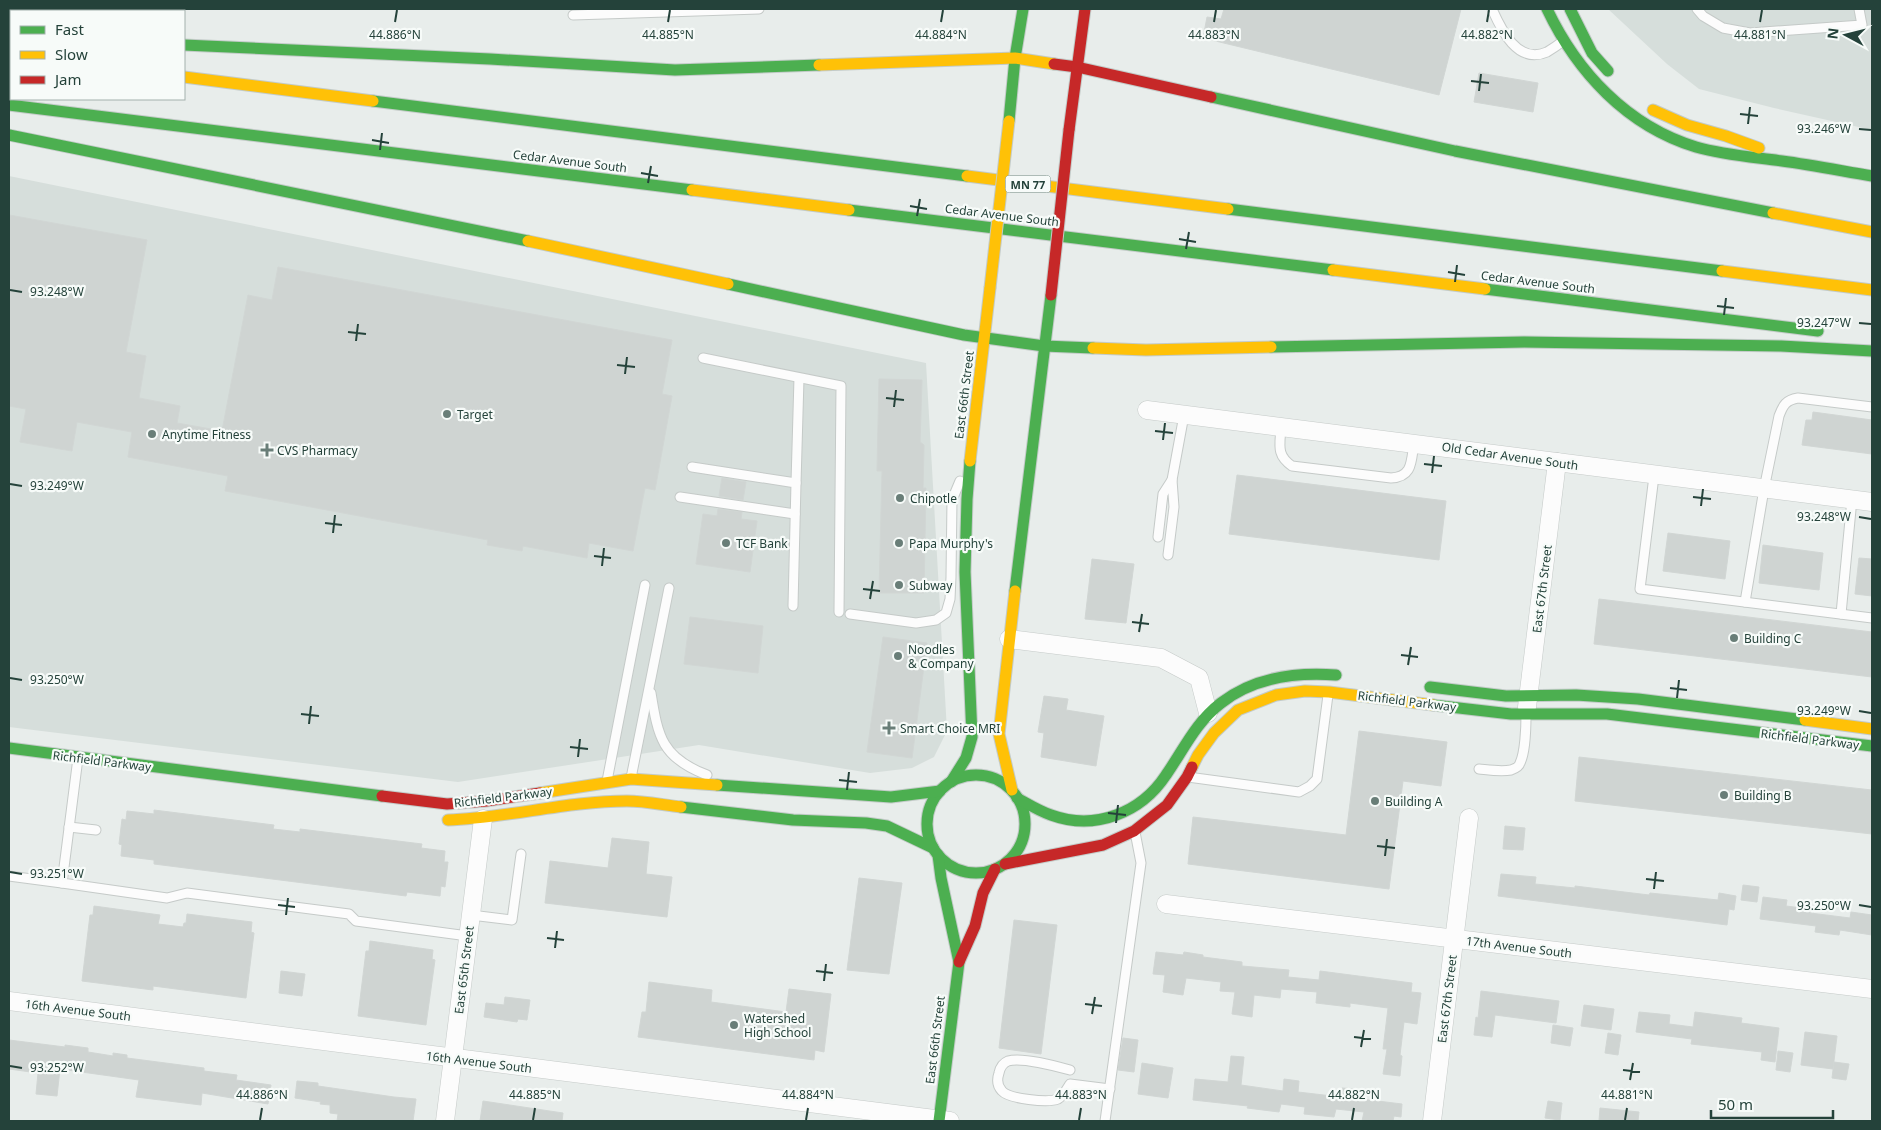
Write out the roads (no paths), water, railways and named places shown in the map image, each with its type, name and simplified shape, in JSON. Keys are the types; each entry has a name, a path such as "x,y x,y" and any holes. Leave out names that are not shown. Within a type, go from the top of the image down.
{"main road":[{"name":"East 66th Street","path":"951,782 966,758 972,737 965,572 967,499 1023,9"},
{"path":"1014,794 998,780 983,775 966,776 951,782 940,791 931,804 927,819 928,834 936,852 950,866 964,872 980,873 1000,867 1015,854 1024,833 1023,812 1014,794 999,734 1000,717 1085,9"},
{"path":"1546,9 1552,22 1593,80 1620,106 1648,125 1681,142 1720,153 1799,163 1872,176"},
{"path":"1572,9 1592,54 1616,80"},
{"path":"185,45 422,55 675,70 1016,58 1077,67 1455,151 1872,232"},
{"name":"MN 77","path":"185,77 1872,290"},
{"path":"1642,102 1656,112 1687,125 1726,136 1799,163"},
{"name":"Cedar Avenue South","path":"9,105 1833,333"},
{"path":"9,135 479,230 964,335 1044,346 1146,350 1524,342 1781,346 1872,351"},
{"name":"Richfield Parkway","path":"1000,867 1103,845 1130,821 1166,776 1198,725 1208,713 1236,691 1263,680 1300,673 1351,677"},
{"name":"Richfield Parkway","path":"1419,685 1506,696 1576,695 1638,699 1872,729"},
{"name":"Richfield Parkway","path":"1014,794 1061,818 1130,821 1167,805 1214,733 1238,710 1276,695 1305,690 1526,715 1607,714 1872,746"},
{"name":"Richfield Parkway","path":"9,748 447,804 486,801 606,783 630,790 732,805 793,820 866,822 887,826 900,831 936,852"},
{"name":"Richfield Parkway","path":"437,820 483,819 604,801 630,790 735,785 891,797 940,791"},
{"path":"732,805 748,795 793,796 822,792"},
{"name":"East 66th Street","path":"936,852 959,962 943,1121"},
{"name":"East 66th Street","path":"959,962 975,926 983,893 1000,867"}],"street":[{"name":"Old Cedar Avenue South","path":"1147,410 1414,443 1654,476 1872,502"},
{"name":"East 67th Street","path":"1526,715 1558,462"},
{"path":"1009,640 1161,658 1199,678 1208,713"},
{"name":"East 67th Street","path":"1432,1121 1469,818"},
{"name":"East 65th Street","path":"445,1121 483,819"},
{"name":"17th Avenue South","path":"1166,904 1872,989"},
{"name":"16th Avenue South","path":"9,1001 453,1059 750,1094 943,1121"}],"lane":[{"path":"573,15 759,9"},
{"path":"1492,9 1510,41 1519,50 1532,54 1546,52 1580,30"},
{"path":"1552,22 1572,9"},
{"path":"1697,9 1703,16 1723,28 1750,33 1862,25 1859,9"},
{"path":"703,358 841,386 839,612"},
{"path":"793,606 799,378"},
{"path":"1745,602 1778,416 1783,405 1790,399 1798,398 1872,407"},
{"path":"1168,555 1174,507 1172,480 1184,415"},
{"path":"1281,427 1279,450 1282,459 1292,466 1391,478 1401,477 1408,472 1414,443"},
{"path":"850,614 916,623 936,620 946,613 950,599 952,500 971,456"},
{"path":"692,467 796,483"},
{"path":"1654,476 1640,589 1872,618"},
{"path":"1158,537 1163,494 1172,480"},
{"path":"680,497 795,514"},
{"path":"1841,614 1852,499"},
{"path":"604,801 645,585"},
{"path":"630,790 670,588"},
{"path":"1187,777 1299,792 1310,786 1317,779 1332,675"},
{"path":"650,688 660,738 667,749 676,758 694,770 735,785"},
{"path":"1479,769 1509,770 1517,768 1520,763 1526,715"},
{"path":"62,883 78,758"},
{"path":"1105,1121 1141,863 1130,821"},
{"path":"69,827 96,830"},
{"path":"471,915 512,920 521,854"},
{"path":"9,876 167,898 187,893 215,896 348,914 356,922 468,936"},
{"path":"1070,1070 1016,1060 1006,1061 1000,1067 997,1076 998,1085 1002,1092 1009,1096 1049,1101 1060,1098 1070,1084 1110,1089"}],"place":[{"name":"Target","path":"447,414"},
{"name":"Anytime Fitness","path":"152,434"},
{"name":"CVS Pharmacy","path":"267,450"},
{"name":"Chipotle","path":"900,498"},
{"name":"TCF Bank","path":"726,543"},
{"name":"Papa Murphy's","path":"899,543"},
{"name":"Subway","path":"899,585"},
{"name":"Building C","path":"1734,638"},
{"name":"Noodles & Company","path":"898,656"},
{"name":"Smart Choice MRI","path":"889,728"},
{"name":"Building B","path":"1724,795"},
{"name":"Building A","path":"1375,801"},
{"name":"Watershed High School","path":"734,1025"}]}
